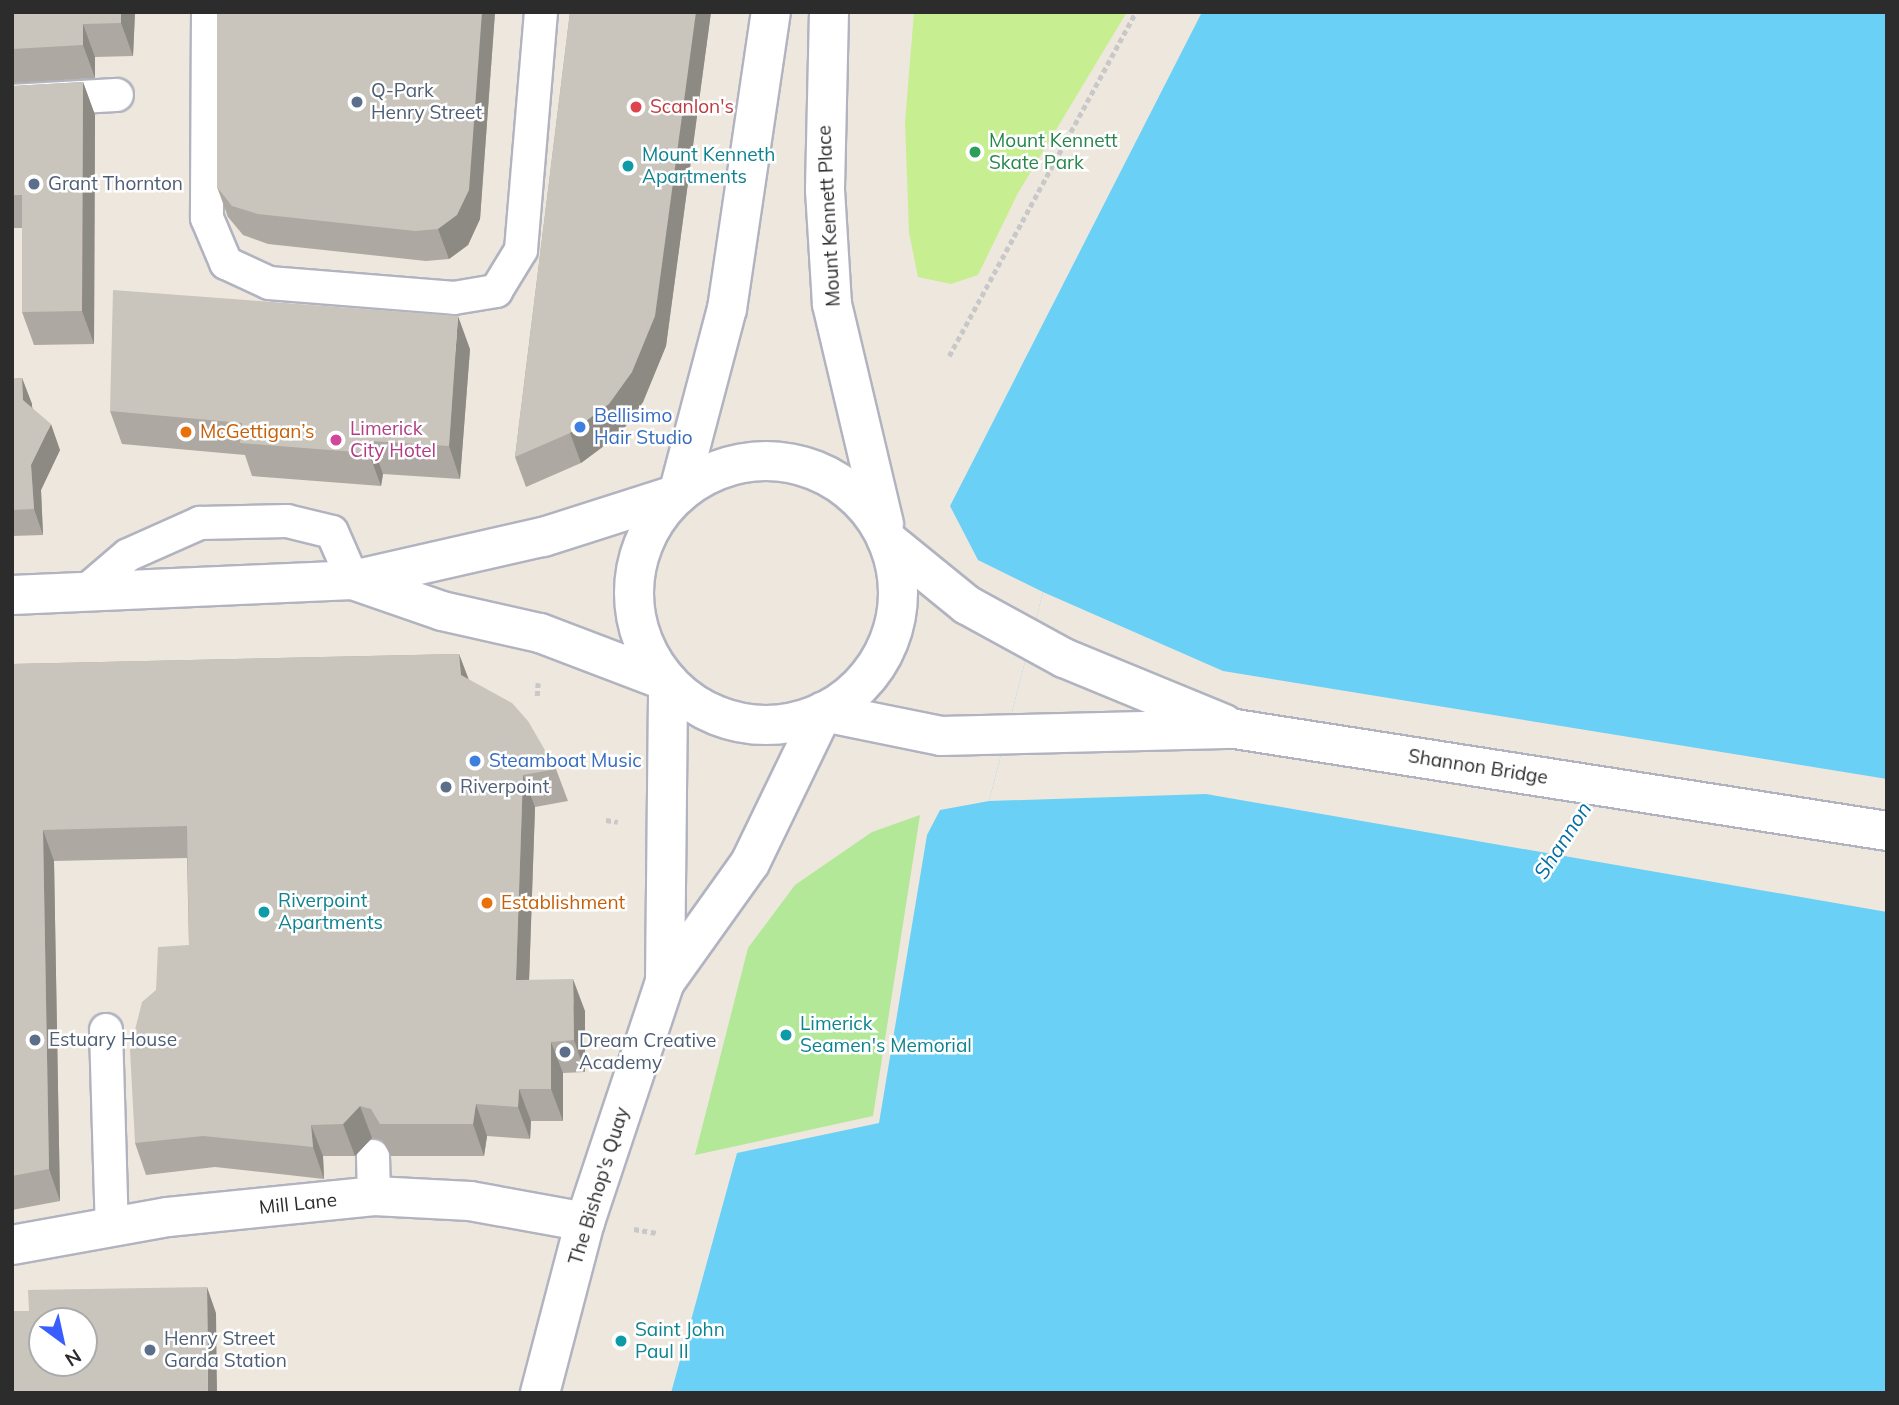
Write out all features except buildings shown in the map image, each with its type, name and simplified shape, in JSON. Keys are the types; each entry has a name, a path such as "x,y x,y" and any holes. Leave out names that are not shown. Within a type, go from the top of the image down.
{"main road":[{"path":"668,682 639,629 635,574 642,547 678,494 727,309 771,12"},
{"name":"Mount Kennett Place","path":"824,712 861,684 893,630 897,581 832,304 825,176 829,12"},
{"path":"12,595 353,580 543,537 678,494 726,466 794,464 835,480 861,501 887,540 967,605 1064,658 1235,729"},
{"path":"353,580 442,611 540,633 668,682 694,704 739,723 794,722 824,712 940,736 1235,729"},
{"name":"The Bishop's Quay","path":"666,982 668,682"},
{"name":"The Bishop's Quay","path":"540,1393 585,1222 666,982 750,863 824,712"},
{"name":"Shannon Bridge","path":"1235,729 1887,831"},
{"name":"Mill Lane","path":"12,1245 112,1227 373,1196 470,1201 585,1222"}],"lane":[{"path":"208,12 207,218 226,263 269,283 454,299 496,290 521,250 541,12"},
{"path":"12,101 117,95"},
{"path":"86,591 128,555 200,523 287,521 332,532 353,580"},
{"path":"106,1030 112,1227"},
{"path":"373,1156 373,1196"}],"path":[{"path":"949,356 1136,12"}],"green space":[{"name":"Mount Kennett Skate Park","path":"914,12 1127,12 1018,193 978,275 951,284 918,277 909,233 905,122"},
{"path":"920,815 873,1116 695,1155 748,948 795,885 872,832"}],"water":[{"name":"Shannon","path":"1202,12 1887,12 1887,1393 671,1393 737,1153 879,1123 927,835 940,810 989,801 1043,592 978,560 950,506"}],"pier":[{"path":"1043,592 1223,671 1887,779 1887,912 1206,794 989,801"}],"place":[{"name":"Q-Park Henry Street","path":"357,102"},
{"name":"Scanlon's","path":"636,107"},
{"name":"Mount Kennett Skate Park","path":"975,152"},
{"name":"Mount Kenneth Apartments","path":"628,166"},
{"name":"Grant Thornton","path":"34,184"},
{"name":"Bellisimo Hair Studio","path":"580,427"},
{"name":"McGettigan’s","path":"186,432"},
{"name":"Limerick City Hotel","path":"336,440"},
{"name":"Steamboat Music","path":"475,761"},
{"name":"Riverpoint","path":"446,787"},
{"name":"Establishment","path":"487,903"},
{"name":"Riverpoint Apartments","path":"264,912"},
{"name":"Limerick Seamen's Memorial","path":"786,1035"},
{"name":"Estuary House","path":"35,1040"},
{"name":"Dream Creative Academy","path":"565,1052"},
{"name":"Saint John Paul II","path":"621,1341"},
{"name":"Henry Street Garda Station","path":"150,1350"}]}
